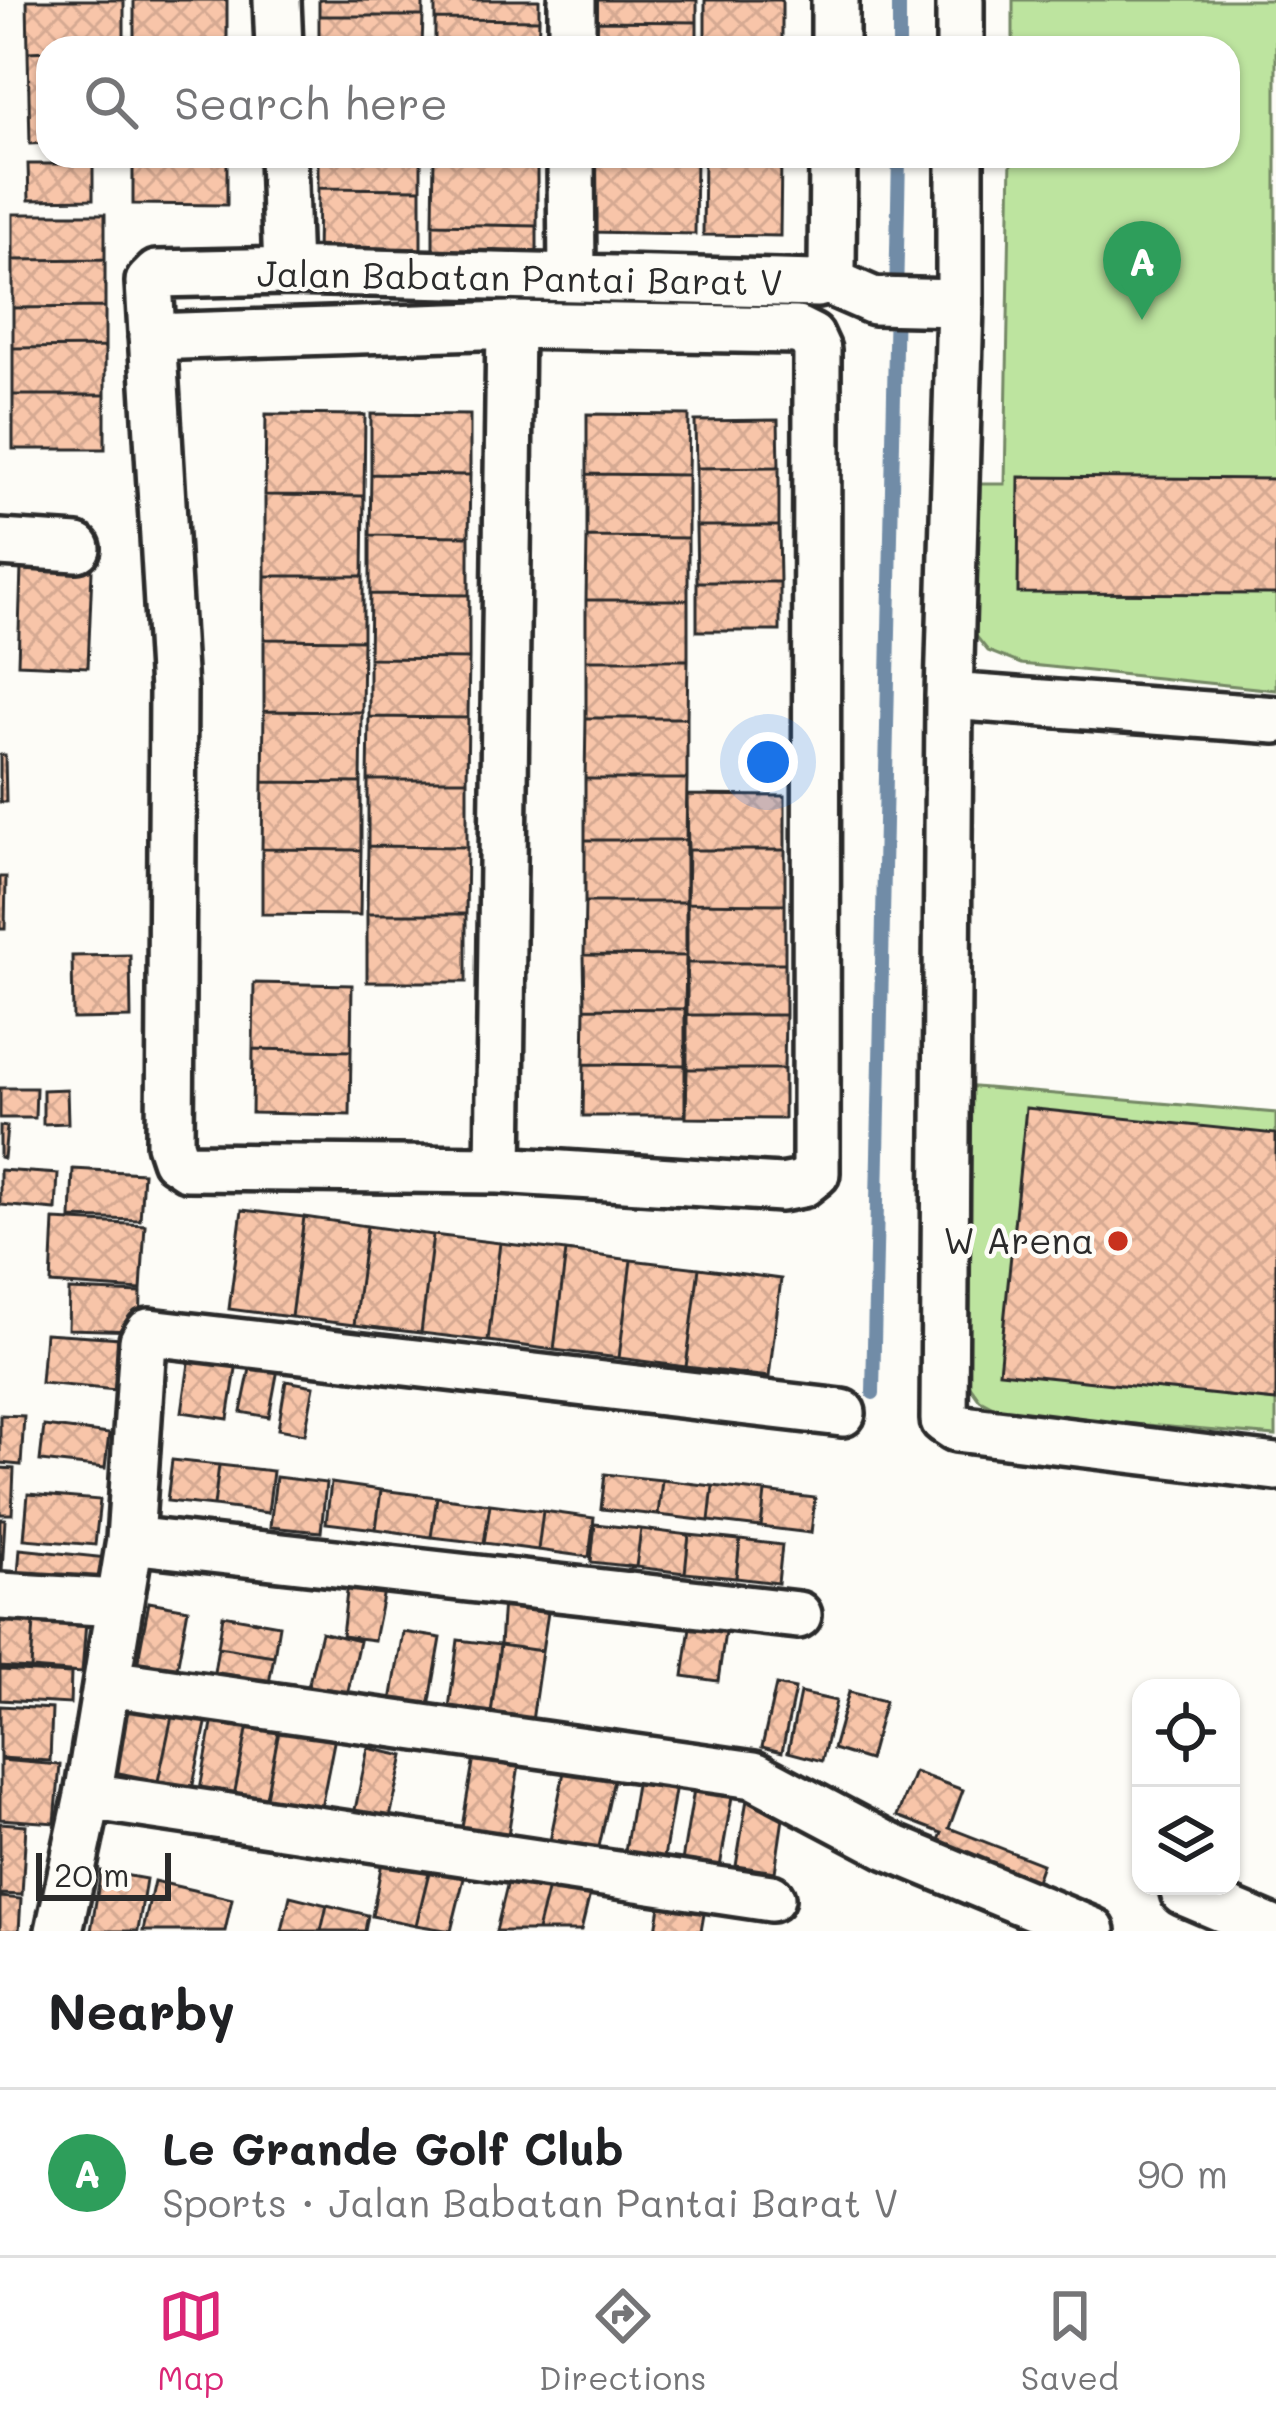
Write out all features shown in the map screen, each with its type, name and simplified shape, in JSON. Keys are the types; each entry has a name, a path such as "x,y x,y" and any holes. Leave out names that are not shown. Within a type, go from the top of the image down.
{"street":[{"path":"277,0 278,36"},
{"path":"572,0 572,36"},
{"path":"835,36 836,0"},
{"path":"959,0 960,36"},
{"path":"283,168 287,271"},
{"path":"571,168 572,277"},
{"name":"Jalan Babatan Pantai Barat V","path":"152,337 149,282 158,274 287,271 828,281 833,168"},
{"path":"959,168 950,303 944,1420 956,1429 1276,1467"},
{"path":"828,281 874,301 950,303"},
{"path":"499,1170 510,326"},
{"path":"510,326 797,330 811,337 817,350 816,1173 802,1184 781,1188 499,1170 188,1167 175,1159 170,1144 173,690 152,337 510,326"},
{"path":"0,543 77,548"},
{"path":"949,696 1276,720"},
{"path":"59,1931 88,1796 130,1540 143,1341 159,1330 842,1413"},
{"path":"130,1540 798,1615"},
{"path":"0,1596 118,1603"},
{"path":"108,1683 754,1775 888,1846 1091,1931"},
{"path":"88,1796 771,1898"},
{"path":"1191,1895 1276,1931"}],"green space":[{"path":"1013,0 1276,0 1276,690 1021,664 988,651 967,625 971,484 1005,484 1011,168 1240,168 1240,36 1013,36"},
{"name":"W Arena","path":"963,1086 1276,1113 1276,1436 1005,1413 980,1400 958,1369"}],"building":[{"path":"27,0 124,0 124,36 36,36 36,52 28,52"},
{"path":"134,0 227,0 227,36 134,36"},
{"path":"319,0 423,0 423,16 319,16"},
{"path":"435,0 539,0 539,20 435,19"},
{"path":"591,0 697,0 697,22 591,21"},
{"path":"705,0 782,0 782,36 705,36"},
{"path":"319,16 423,16 422,36 319,36"},
{"path":"435,19 539,20 538,36 435,36"},
{"path":"591,21 697,22 697,36 591,36"},
{"path":"28,52 36,52 36,144 30,144"},
{"path":"28,164 93,168 93,199 29,200"},
{"path":"133,168 227,168 227,205 133,204"},
{"path":"318,168 421,168 421,189 318,188"},
{"path":"434,168 537,168 537,226 433,224"},
{"path":"590,168 696,168 695,234 589,232"},
{"path":"704,168 781,168 780,236 703,235"},
{"path":"318,188 421,189 421,261 317,259"},
{"path":"13,214 105,214 105,259 13,260"},
{"path":"433,224 537,226 537,256 433,256"},
{"path":"105,259 105,307 13,308 13,260"},
{"path":"105,307 105,347 13,348 13,308"},
{"path":"105,347 105,395 13,395 13,348"},
{"path":"13,395 105,395 105,449 13,449"},
{"path":"266,414 365,415 364,496 265,495"},
{"path":"371,414 470,415 470,475 371,474"},
{"path":"587,414 689,415 688,475 587,474"},
{"path":"778,420 779,467 696,468 695,421"},
{"path":"779,467 779,526 696,526 696,468"},
{"path":"371,474 470,475 469,536 370,535"},
{"path":"587,474 688,475 688,538 587,537"},
{"path":"1019,477 1276,479 1276,594 1018,593"},
{"path":"265,495 364,496 363,576 265,576"},
{"path":"696,526 779,526 780,582 697,582"},
{"path":"370,535 469,536 469,595 370,594"},
{"path":"587,537 688,538 688,600 586,600"},
{"path":"21,567 92,570 88,667 18,664"},
{"path":"265,576 363,576 363,640 264,639"},
{"path":"697,582 780,582 780,631 697,631"},
{"path":"370,594 469,595 469,659 369,658"},
{"path":"586,600 688,600 688,660 586,660"},
{"path":"264,639 363,640 362,712 264,711"},
{"path":"369,658 469,659 468,718 369,717"},
{"path":"586,660 688,660 687,718 586,718"},
{"path":"264,711 362,712 361,783 263,782"},
{"path":"369,717 468,718 467,780 368,780"},
{"path":"586,718 687,718 687,779 585,779"},
{"path":"0,755 5,755 6,802 0,802"},
{"path":"585,779 687,779 686,840 585,840"},
{"path":"368,780 467,780 467,847 368,846"},
{"path":"263,782 361,783 361,850 262,849"},
{"path":"687,795 785,796 785,850 688,850"},
{"path":"585,840 686,840 686,902 585,902"},
{"path":"368,846 467,847 466,914 367,914"},
{"path":"262,849 361,850 360,915 262,914"},
{"path":"688,850 785,850 785,904 687,903"},
{"path":"0,877 6,877 5,929 0,929"},
{"path":"585,902 686,902 686,956 584,955"},
{"path":"687,903 785,904 785,963 687,963"},
{"path":"367,914 466,914 466,982 367,982"},
{"path":"130,955 131,1018 73,1019 72,956"},
{"path":"584,955 686,956 685,1009 585,1008"},
{"path":"687,963 785,963 785,1015 687,1015"},
{"path":"254,983 352,985 351,1051 253,1049"},
{"path":"585,1008 685,1009 685,1065 584,1064"},
{"path":"687,1015 785,1015 784,1069 687,1069"},
{"path":"253,1049 351,1051 350,1115 252,1113"},
{"path":"584,1064 685,1065 685,1116 583,1116"},
{"path":"687,1069 784,1069 784,1119 686,1118"},
{"path":"0,1088 36,1088 35,1118 0,1118"},
{"path":"67,1089 68,1123 43,1124 43,1090"},
{"name":"W Arena","path":"1026,1108 1276,1134 1276,1401 999,1372"},
{"path":"0,1126 7,1127 4,1158 0,1157"},
{"path":"73,1169 143,1173 140,1220 71,1218"},
{"path":"0,1170 58,1174 56,1210 0,1205"},
{"path":"242,1210 304,1217 291,1317 229,1309"},
{"path":"304,1217 367,1226 354,1325 291,1317"},
{"path":"54,1220 145,1225 141,1290 51,1284"},
{"path":"367,1226 433,1235 421,1333 354,1325"},
{"path":"433,1235 500,1243 488,1341 421,1333"},
{"path":"500,1243 566,1251 554,1350 488,1341"},
{"path":"566,1251 631,1260 619,1358 554,1350"},
{"path":"631,1260 699,1268 686,1367 619,1358"},
{"path":"699,1268 781,1279 769,1377 686,1367"},
{"path":"69,1290 141,1293 140,1331 68,1329"},
{"path":"45,1333 121,1338 117,1390 41,1383"},
{"path":"191,1349 238,1356 228,1419 182,1412"},
{"path":"251,1364 278,1369 269,1417 241,1412"},
{"path":"286,1381 314,1386 305,1434 278,1429"},
{"path":"0,1415 24,1416 21,1465 0,1463"},
{"path":"44,1426 109,1434 105,1468 40,1461"},
{"path":"172,1460 219,1465 214,1506 167,1501"},
{"path":"219,1465 273,1471 268,1513 214,1506"},
{"path":"0,1468 14,1469 12,1514 0,1514"},
{"path":"605,1474 662,1480 658,1515 601,1509"},
{"path":"276,1477 326,1483 321,1532 270,1527"},
{"path":"662,1480 713,1486 709,1521 658,1515"},
{"path":"331,1483 381,1490 376,1529 326,1523"},
{"path":"713,1486 765,1492 761,1527 709,1521"},
{"path":"381,1490 437,1497 431,1537 376,1529"},
{"path":"765,1492 815,1498 811,1533 761,1527"},
{"path":"28,1494 100,1500 95,1545 24,1539"},
{"path":"437,1497 490,1504 484,1543 431,1537"},
{"path":"490,1504 543,1511 538,1550 484,1543"},
{"path":"543,1511 594,1518 589,1557 538,1550"},
{"path":"0,1519 5,1519 2,1571 0,1571"},
{"path":"595,1524 641,1529 636,1567 591,1562"},
{"path":"641,1529 689,1535 685,1573 636,1567"},
{"path":"689,1535 740,1540 736,1578 685,1573"},
{"path":"740,1540 782,1545 778,1583 736,1578"},
{"path":"20,1549 108,1558 104,1596 17,1587"},
{"path":"349,1574 385,1586 374,1640 342,1636"},
{"path":"504,1585 551,1593 542,1651 500,1645"},
{"path":"0,1602 35,1605 31,1669 0,1667"},
{"path":"149,1602 188,1609 175,1679 136,1671"},
{"path":"35,1605 87,1608 82,1673 31,1669"},
{"path":"692,1613 727,1618 718,1681 683,1676"},
{"path":"223,1615 279,1625 274,1656 218,1647"},
{"path":"321,1632 359,1641 344,1709 305,1700"},
{"path":"403,1632 441,1638 429,1707 391,1701"},
{"path":"458,1640 500,1645 489,1729 447,1723"},
{"path":"500,1645 542,1651 530,1735 489,1729"},
{"path":"218,1647 274,1656 267,1694 212,1685"},
{"path":"0,1670 71,1674 70,1704 0,1700"},
{"path":"776,1685 795,1689 782,1752 762,1747"},
{"path":"133,1688 176,1698 158,1781 114,1772"},
{"path":"849,1692 885,1701 869,1760 833,1749"},
{"path":"800,1693 836,1701 822,1761 788,1752"},
{"path":"176,1698 210,1705 192,1789 158,1781"},
{"path":"0,1706 52,1709 50,1761 0,1758"},
{"path":"215,1708 250,1715 234,1796 200,1789"},
{"path":"250,1715 281,1721 265,1802 234,1796"},
{"path":"281,1721 336,1732 320,1813 265,1802"},
{"path":"476,1745 521,1753 508,1835 462,1827"},
{"path":"368,1748 404,1756 388,1826 353,1819"},
{"path":"0,1760 60,1765 55,1823 0,1819"},
{"path":"566,1762 615,1775 598,1851 550,1841"},
{"path":"638,1772 677,1778 664,1858 625,1851"},
{"path":"697,1772 735,1779 720,1867 682,1861"},
{"path":"914,1772 963,1790 949,1828 1042,1864 1033,1889 934,1852 942,1833 897,1816"},
{"path":"748,1793 786,1798 775,1872 736,1866"},
{"path":"0,1823 26,1825 22,1895 0,1894"},
{"path":"384,1851 431,1864 416,1925 372,1916"},
{"path":"431,1864 466,1870 451,1931 416,1925"},
{"path":"101,1871 146,1879 138,1931 91,1931"},
{"path":"510,1873 549,1883 537,1931 496,1931"},
{"path":"154,1881 232,1899 225,1931 143,1931"},
{"path":"549,1883 590,1894 581,1931 537,1931"},
{"path":"663,1888 707,1897 701,1931 656,1931"},
{"path":"290,1896 327,1905 321,1931 282,1931"},
{"path":"0,1897 21,1899 19,1931 0,1931"},
{"path":"327,1905 368,1915 365,1931 321,1931"}],"waterway":[{"path":"899,0 899,36"},
{"path":"873,1393 899,168"}],"place":[{"name":"Le Grande Golf Club","path":"1142,320"},
{"name":"W Arena","path":"1118,1241"}]}
